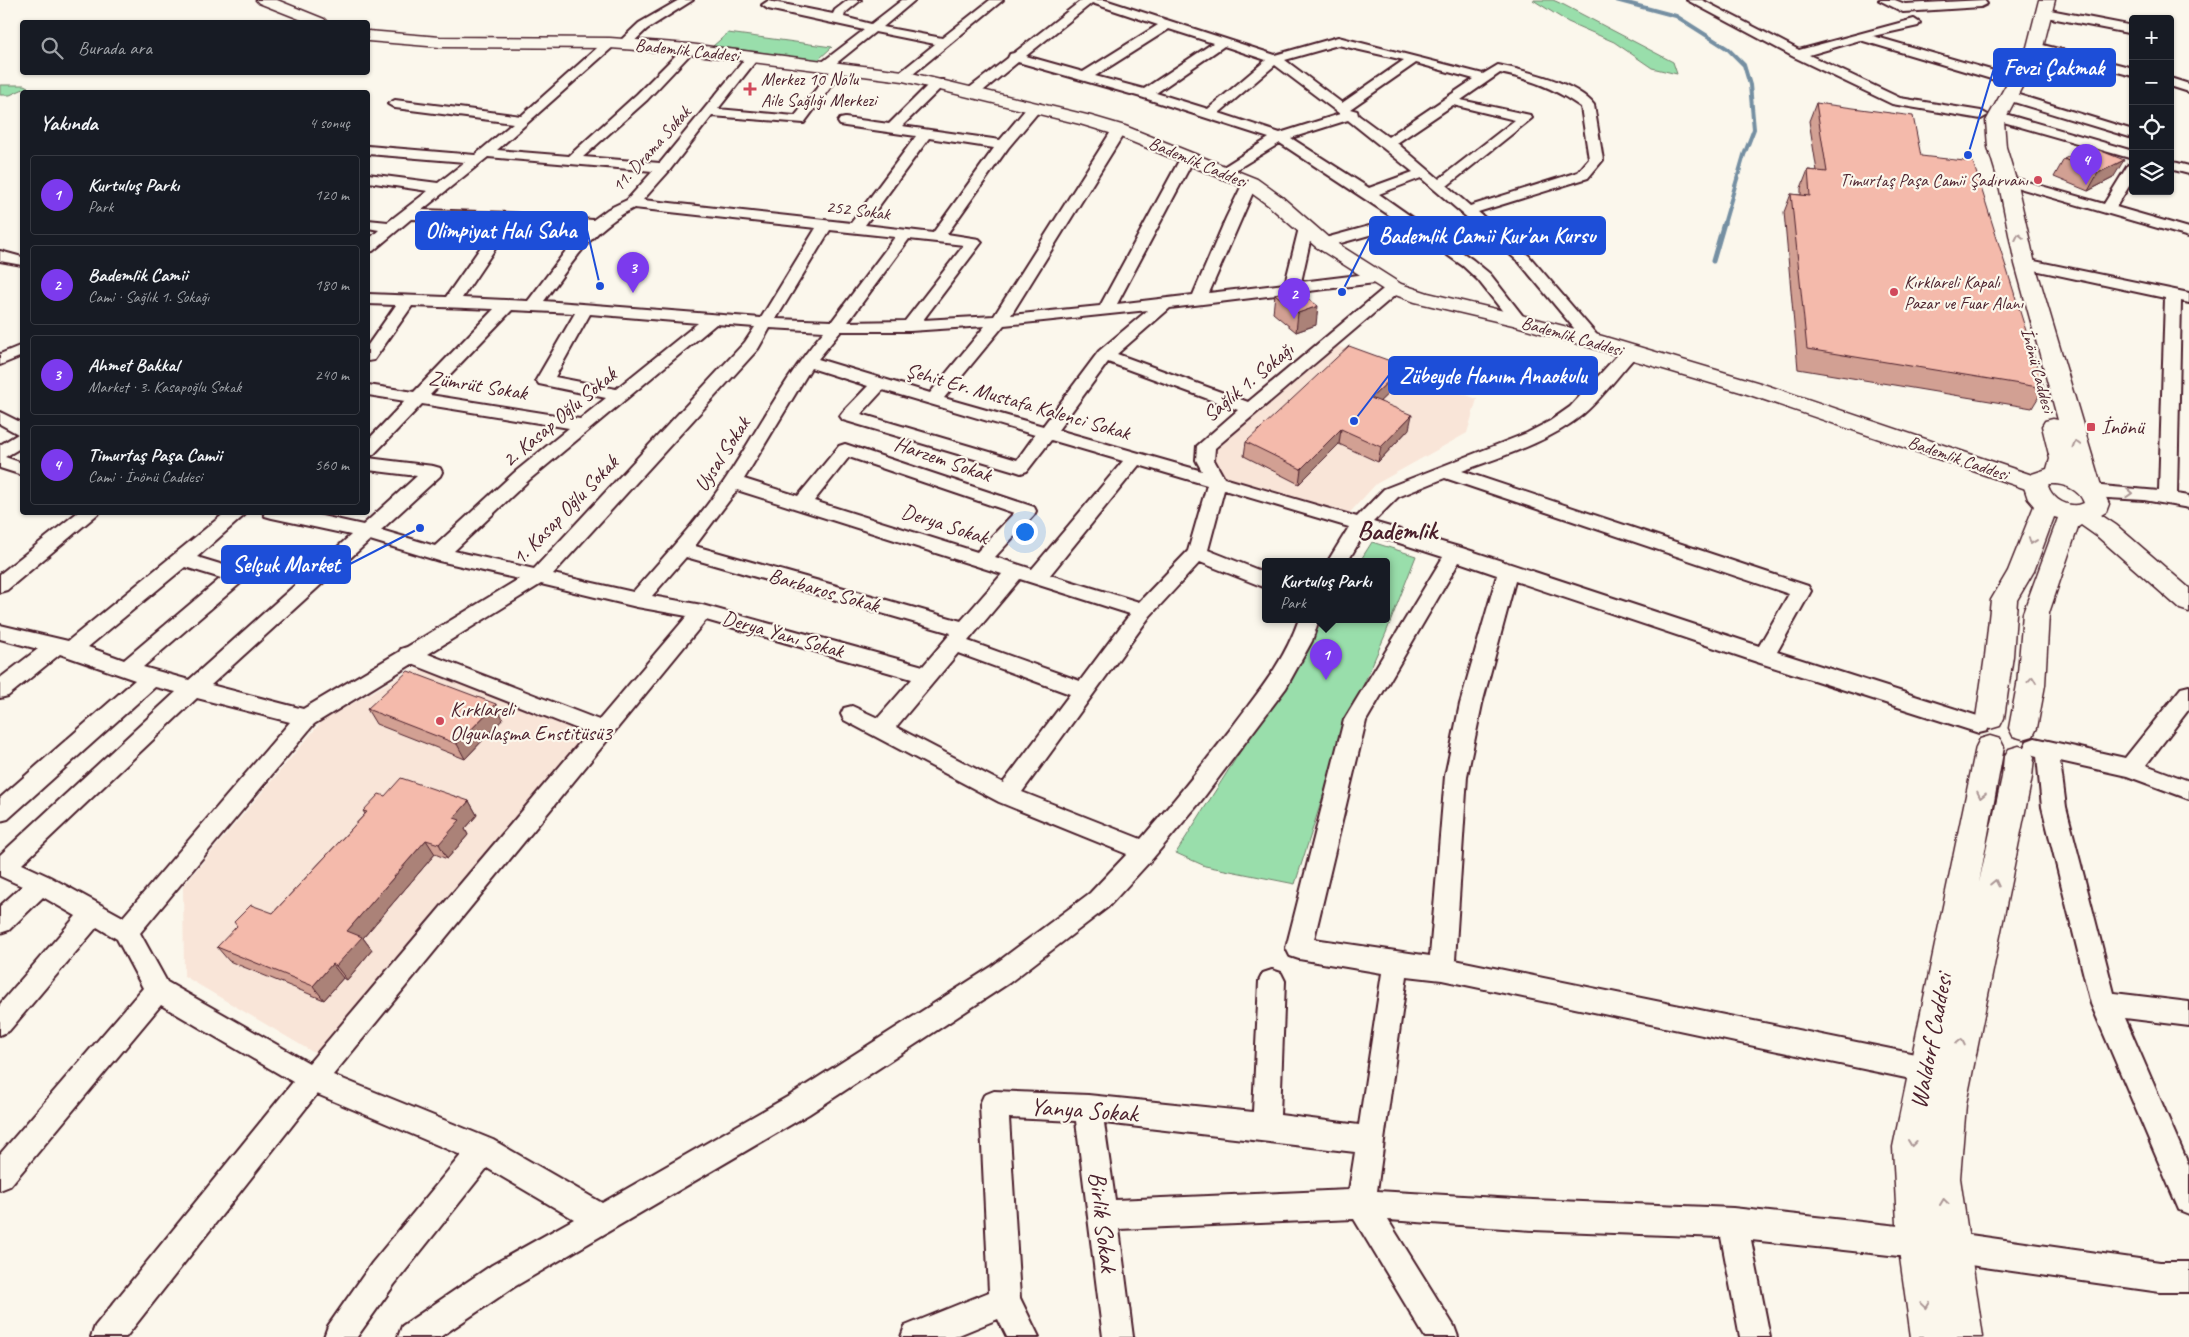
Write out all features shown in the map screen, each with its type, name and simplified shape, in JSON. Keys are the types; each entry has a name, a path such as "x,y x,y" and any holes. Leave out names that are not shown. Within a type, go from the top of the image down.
{"main road":[{"path":"264,0 314,20"},
{"name":"İnönü Caddesi","path":"2006,87 2016,80 2035,47 2042,4 2035,6 2006,87 1990,115 1982,148 1993,186 2006,253 2062,459 2044,491"},
{"name":"Bademlik Caddesi","path":"370,36 440,42 617,43 689,49 903,76 1035,107 1119,130 1250,183 1275,201 1322,243 1375,278 1394,288 1422,298 1518,320 1594,341 1752,388 2044,491"},
{"name":"İnönü Caddesi","path":"1990,115 1996,121 1997,147 2007,180 2025,264 2090,503"},
{"path":"2090,503 2066,512 2044,491 2071,480 2090,503 2107,531 2189,603"},
{"name":"Waldorf Caddesi","path":"1931,1337 1933,1245 1948,1104 2017,777 1999,656 2004,600 2020,571 2044,491"},
{"path":"2090,503 2189,585"},
{"name":"Waldorf Caddesi","path":"1963,1337 1933,1245 1911,1148 1925,1069 2012,739 2032,685 2036,613 2067,524 2090,503"}],"street":[{"path":"370,246 617,43 687,0"},
{"path":"776,0 768,6 943,42"},
{"path":"838,19 839,12 855,0"},
{"path":"709,112 799,120 832,67 871,28 909,0"},
{"path":"903,76 996,0"},
{"path":"973,92 1014,57 1091,0 1275,59 1388,143 1524,259 1594,341"},
{"path":"1693,0 1798,54 1897,101 1990,115 2129,154"},
{"path":"1885,0 1903,8 1981,4 1977,0"},
{"path":"2042,4 2129,29"},
{"path":"1798,54 1914,23"},
{"path":"1085,77 1168,24"},
{"path":"1860,36 2129,133"},
{"path":"1209,115 1275,59 1338,41 1414,58 1484,78"},
{"path":"1146,94 1222,42"},
{"path":"2035,47 2129,71"},
{"path":"572,161 642,97 689,49"},
{"name":"11. Drama Sokak","path":"533,305 588,232 613,212 632,203 664,168 753,57"},
{"path":"1014,57 1146,94 1280,137 1368,193 1468,263 1484,277 1518,320"},
{"path":"1224,171 1280,137 1347,111 1414,58"},
{"path":"1388,143 1498,69 1532,75 1568,90 1587,105 1596,160 1583,175 1468,211"},
{"path":"892,129 938,83"},
{"path":"2174,83 2189,88"},
{"path":"1439,186 1525,118 1450,101"},
{"path":"395,104 524,120"},
{"path":"937,238 1003,145 1035,107"},
{"path":"845,122 1003,145"},
{"path":"934,399 1000,320 1119,130"},
{"path":"855,228 926,133"},
{"path":"370,150 664,168"},
{"path":"1106,309 1188,157"},
{"path":"2174,166 2189,170"},
{"path":"1368,193 1422,173"},
{"path":"2108,209 2129,175"},
{"path":"370,178 440,188"},
{"path":"2007,180 2189,233"},
{"path":"1199,300 1233,218 1250,183"},
{"name":"252 Sokak","path":"632,203 974,242 910,326"},
{"path":"407,214 509,217 596,225"},
{"path":"451,302 509,217"},
{"path":"1322,243 1408,220"},
{"path":"370,224 391,227"},
{"name":"1. Kasap Oğlu Sokak","path":"126,931 306,718 408,654 538,577 752,345 826,224"},
{"path":"1292,287 1306,228"},
{"name":"Uysal Sokak","path":"637,600 682,549 733,482 807,361 836,327 905,234"},
{"path":"0,256 20,261"},
{"path":"2025,264 2181,296 2168,498"},
{"path":"372,301 451,302 585,308 765,324 836,327 910,326 1000,320 1164,304 1375,278"},
{"name":"Sağlık 1. Sokağı","path":"1217,482 1205,460 1206,446 1394,288"},
{"path":"370,353 407,301"},
{"path":"879,384 849,416 1021,467 1105,355 1164,304"},
{"path":"370,448 420,398 507,305"},
{"path":"585,308 545,380 619,395"},
{"name":"2. Kasap Oğlu Sokak","path":"439,554 522,476 712,320"},
{"path":"0,360 20,351"},
{"path":"1340,558 1360,524 1375,506 1392,493 1533,437 1556,425 1576,411 1630,352"},
{"path":"1105,355 1252,409"},
{"name":"Şehit Er. Mustafa Kalenci Sokak","path":"807,361 879,384 1455,553 2012,739 2130,768 2189,790"},
{"name":"Zümrüt Sokak","path":"370,390 582,425"},
{"path":"0,417 20,429"},
{"path":"0,453 20,440"},
{"name":"Harzem Sokak","path":"802,503 845,450 1027,511 981,560"},
{"path":"881,729 960,637 1026,575 1135,458"},
{"path":"0,462 20,468"},
{"path":"370,464 433,472 2,865 41,884 126,931 158,990 312,1079 483,1150 601,1218"},
{"path":"1445,472 1801,591 1764,656"},
{"name":"Derya Sokak","path":"733,482 1143,611"},
{"path":"1007,796 1143,611 1197,552 1217,482"},
{"path":"2090,503 2144,494 2189,502"},
{"path":"0,585 87,515"},
{"path":"0,690 64,648 235,515"},
{"name":"Derya Yanı Sokak","path":"308,516 439,554 637,600 702,612 927,675"},
{"name":"Barbaros Sokak","path":"682,549 960,637 1084,691"},
{"path":"1197,552 1262,578"},
{"path":"1455,553 1355,720 1299,948 1396,964 1442,969 1925,1069"},
{"path":"126,670 236,576 181,559"},
{"path":"1442,969 1456,776 1471,704 1508,571"},
{"path":"106,1337 312,1079 702,612"},
{"path":"413,1337 504,1276 799,1104 1000,975 1099,900 1145,851 1193,795 1278,682 1302,641 1308,623"},
{"path":"0,632 64,648 151,678 306,718"},
{"path":"408,654 603,730"},
{"path":"0,812 151,678"},
{"path":"2130,768 2189,694"},
{"path":"852,714 1007,796 1145,851"},
{"path":"2012,739 2054,807 2104,1004 2188,1196"},
{"path":"0,922 41,884"},
{"path":"0,1023 94,913"},
{"path":"1396,964 1361,1204 1442,1337"},
{"path":"1266,1128 1272,981"},
{"path":"0,1176 158,990"},
{"path":"2104,1004 2189,1014"},
{"name":"Yanya Sokak","path":"1024,1337 1005,1302 994,1104 1088,1108 1370,1140"},
{"name":"Birlik Sokak","path":"1088,1108 1118,1337"},
{"path":"339,1337 383,1274 483,1150"},
{"path":"1103,1215 1361,1204 1542,1216 1733,1223 1933,1245 2160,1277 2189,1277"},
{"path":"1733,1223 1755,1337"},
{"path":"916,1337 1005,1302"}],"shaded area":[{"path":"1329,343 1477,399 1467,433 1376,484 1344,519 1217,482 1206,446"},
{"path":"437,667 604,729 326,1060 184,976 183,886 322,721 409,671"}],"green space":[{"path":"1533,0 1553,0 1564,5 1673,62 1677,74 1652,68 1614,42 1568,22"},
{"path":"728,33 832,47 818,60 713,46"},
{"path":"0,85 24,85 28,87 10,95 0,95"},
{"path":"1372,542 1416,556 1390,623 1390,558 1362,558"},
{"path":"1321,623 1390,623 1345,727 1295,884 1205,866 1176,853"}],"building":[{"name":"Kırklareli Kapalı Pazar ve Fuar Alanı","path":"1816,103 1913,116 1921,156 1973,162 2044,388 1807,349 1791,194 1810,196 1808,170 1827,172"},
{"path":"2089,146 2124,160 2098,173 2064,159"},
{"path":"1295,288 1318,306 1298,313 1275,294"},
{"path":"1349,346 1404,366 1371,398 1412,415 1381,447 1341,429 1301,469 1246,442"},
{"name":"Kırklareli Olgunlaşma Enstitüsü3","path":"408,671 496,704 457,744 367,709"},
{"path":"401,778 469,801 454,818 460,820 439,844 426,840 347,931 362,937 336,966 332,964 313,986 217,947 237,926 234,922 251,905 273,913 367,812 363,811 379,794 385,796"}],"waterway":[{"path":"1616,0 1676,16 1728,49 1744,65 1750,85 1754,129 1744,155 1724,224"},
{"path":"1713,261 1724,223"}],"place":[{"name":"Merkez 10 No'lu Aile Sağlığı Merkezi","path":"750,89"},
{"name":"Fevzi Çakmak","path":"1968,155"},
{"name":"Timurtaş Paşa Camii Şadırvanı","path":"2038,180"},
{"name":"Timurtaş Paşa Camii","path":"2086,185"},
{"name":"Olimpiyat Halı Saha","path":"600,286"},
{"name":"Bademlik Camii Kur'an Kursu","path":"1342,292"},
{"name":"Kırklareli Kapalı Pazar ve Fuar Alanı","path":"1894,292"},
{"name":"Ahmet Bakkal","path":"633,293"},
{"name":"Bademlik Camii","path":"1294,319"},
{"name":"Zübeyde Hanım Anaokulu","path":"1354,421"},
{"name":"İnönü","path":"2091,427"},
{"name":"Selçuk Market","path":"420,528"},
{"name":"Kurtuluş Parkı","path":"1326,680"},
{"name":"Kırklareli Olgunlaşma Enstitüsü3","path":"440,721"}],"district":[{"name":"Bademlik","path":"1397,530"}]}
